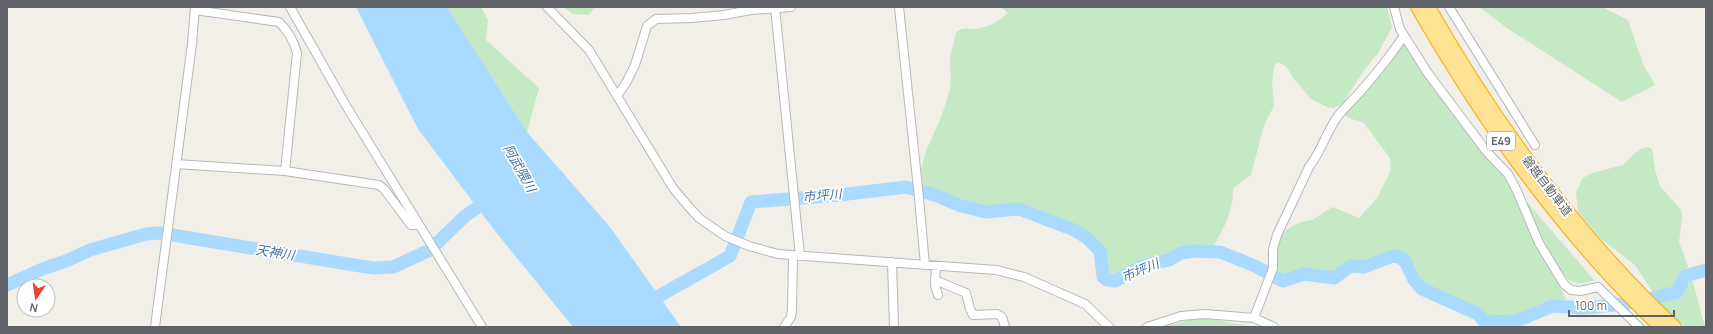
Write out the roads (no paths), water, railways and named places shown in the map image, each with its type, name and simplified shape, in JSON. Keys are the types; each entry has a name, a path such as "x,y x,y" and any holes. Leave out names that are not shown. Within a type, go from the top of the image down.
{"highway":[{"name":"磐越自動車道","path":"1417,7 1476,105 1513,158 1568,230 1675,327"},
{"name":"磐越自動車道","path":"1429,7 1483,97 1524,156 1603,261 1660,327"}],"street":[{"path":"290,7 345,104 482,327"},
{"path":"547,7 589,50 673,188 699,218 725,236 763,251 797,256 996,270 1024,277 1085,304 1109,327"},
{"path":"617,96 626,83 635,65 648,26 656,19 692,18 751,10 792,7"},
{"path":"899,7 919,198 924,265"},
{"path":"1394,7 1400,29 1427,72 1486,152 1508,174 1517,191 1539,243 1564,284 1571,290 1580,291 1598,287 1638,327"},
{"path":"1449,7 1535,145"},
{"path":"155,327 167,224 192,44 195,8 279,22 294,43 297,53 285,171"},
{"path":"775,8 797,256 791,317 786,326"},
{"path":"1254,318 1273,268 1273,249 1277,235 1309,167 1315,159 1332,126 1342,112 1391,54 1404,36"},
{"path":"176,164 285,171 379,185 384,189 412,225 419,225"},
{"path":"892,262 894,327"},
{"path":"936,266 935,280 938,295"},
{"path":"935,280 966,293 973,315 997,314 1002,317 1005,327"},
{"path":"1147,327 1181,316 1193,314 1228,315 1254,318 1274,327"}],"water":[{"name":"阿武隈川","path":"356,7 447,7 527,132 610,227 681,327 573,327 495,231 418,129"}],"waterway":[{"name":"市坪川","path":"643,305 730,256 751,202 839,195 906,187 935,195 961,206 986,212 1019,209 1074,230 1087,238 1100,251 1103,277 1107,280 1115,281 1142,266 1169,260 1181,253 1194,251 1220,252 1255,266 1283,281 1304,274 1334,278 1351,266 1364,267 1393,256 1399,257 1405,261 1414,280 1422,289 1478,314 1484,321 1514,322 1553,306 1584,308 1646,300 1677,292 1685,276 1706,270"},
{"name":"天神川","path":"7,285 90,250 146,234 160,233 374,268 393,267 430,250 465,216 491,198"}]}
